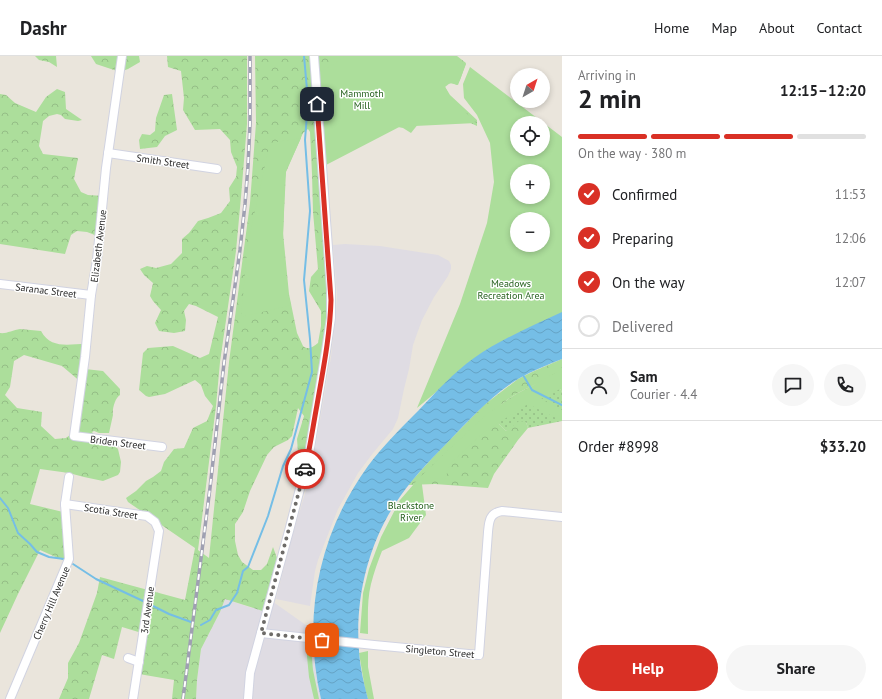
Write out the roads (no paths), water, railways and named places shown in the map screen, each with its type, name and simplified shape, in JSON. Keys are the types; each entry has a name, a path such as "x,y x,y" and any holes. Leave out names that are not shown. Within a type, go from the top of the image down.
{"street":[{"name":"Elizabeth Avenue","path":"74,436 85,357 91,295 97,260 108,153 122,56"},
{"path":"248,699 250,672 309,454 330,318 331,288 314,56 321,56"},
{"name":"Smith Street","path":"108,153 217,169"},
{"name":"Saranac Street","path":"0,284 91,295"},
{"name":"Briden Street","path":"74,436 162,447"},
{"path":"65,504 69,477"},
{"name":"Scotia Street","path":"65,504 146,516 155,522"},
{"name":"Cherry Hill Avenue","path":"10,699 69,559 65,504"},
{"name":"Singleton Street","path":"261,633 479,655 488,532 491,517 497,512 502,511 562,517"},
{"name":"3rd Avenue","path":"133,699 159,531 155,522"},
{"path":"128,658 139,662"}],"water":[{"path":"562,312 562,359 518,379 490,400 427,464 407,487 395,504 385,521 370,556 361,594 358,632 359,651 362,675 368,699 321,699 313,638 314,607 326,548 337,520 351,492 368,466 386,444 459,370 474,358 495,345"}],"waterway":[{"path":"201,625 210,620 216,610 229,605 237,593 243,571 248,567 268,516 283,466 291,449 312,372 304,280 310,211 305,140 308,101 304,56"},
{"path":"523,375 532,390 562,405"},
{"path":"0,498 8,508 18,533 37,552 49,557 64,559"},
{"path":"73,564 96,579 143,601"},
{"path":"153,606 191,622"}],"railway":[{"path":"183,699 245,204 250,124 250,56"}],"park label":[{"name":"Mammoth Mill","path":"362,98"},
{"name":"Meadows Recreation Area","path":"511,288"},
{"name":"Blackstone River","path":"411,510"}]}
